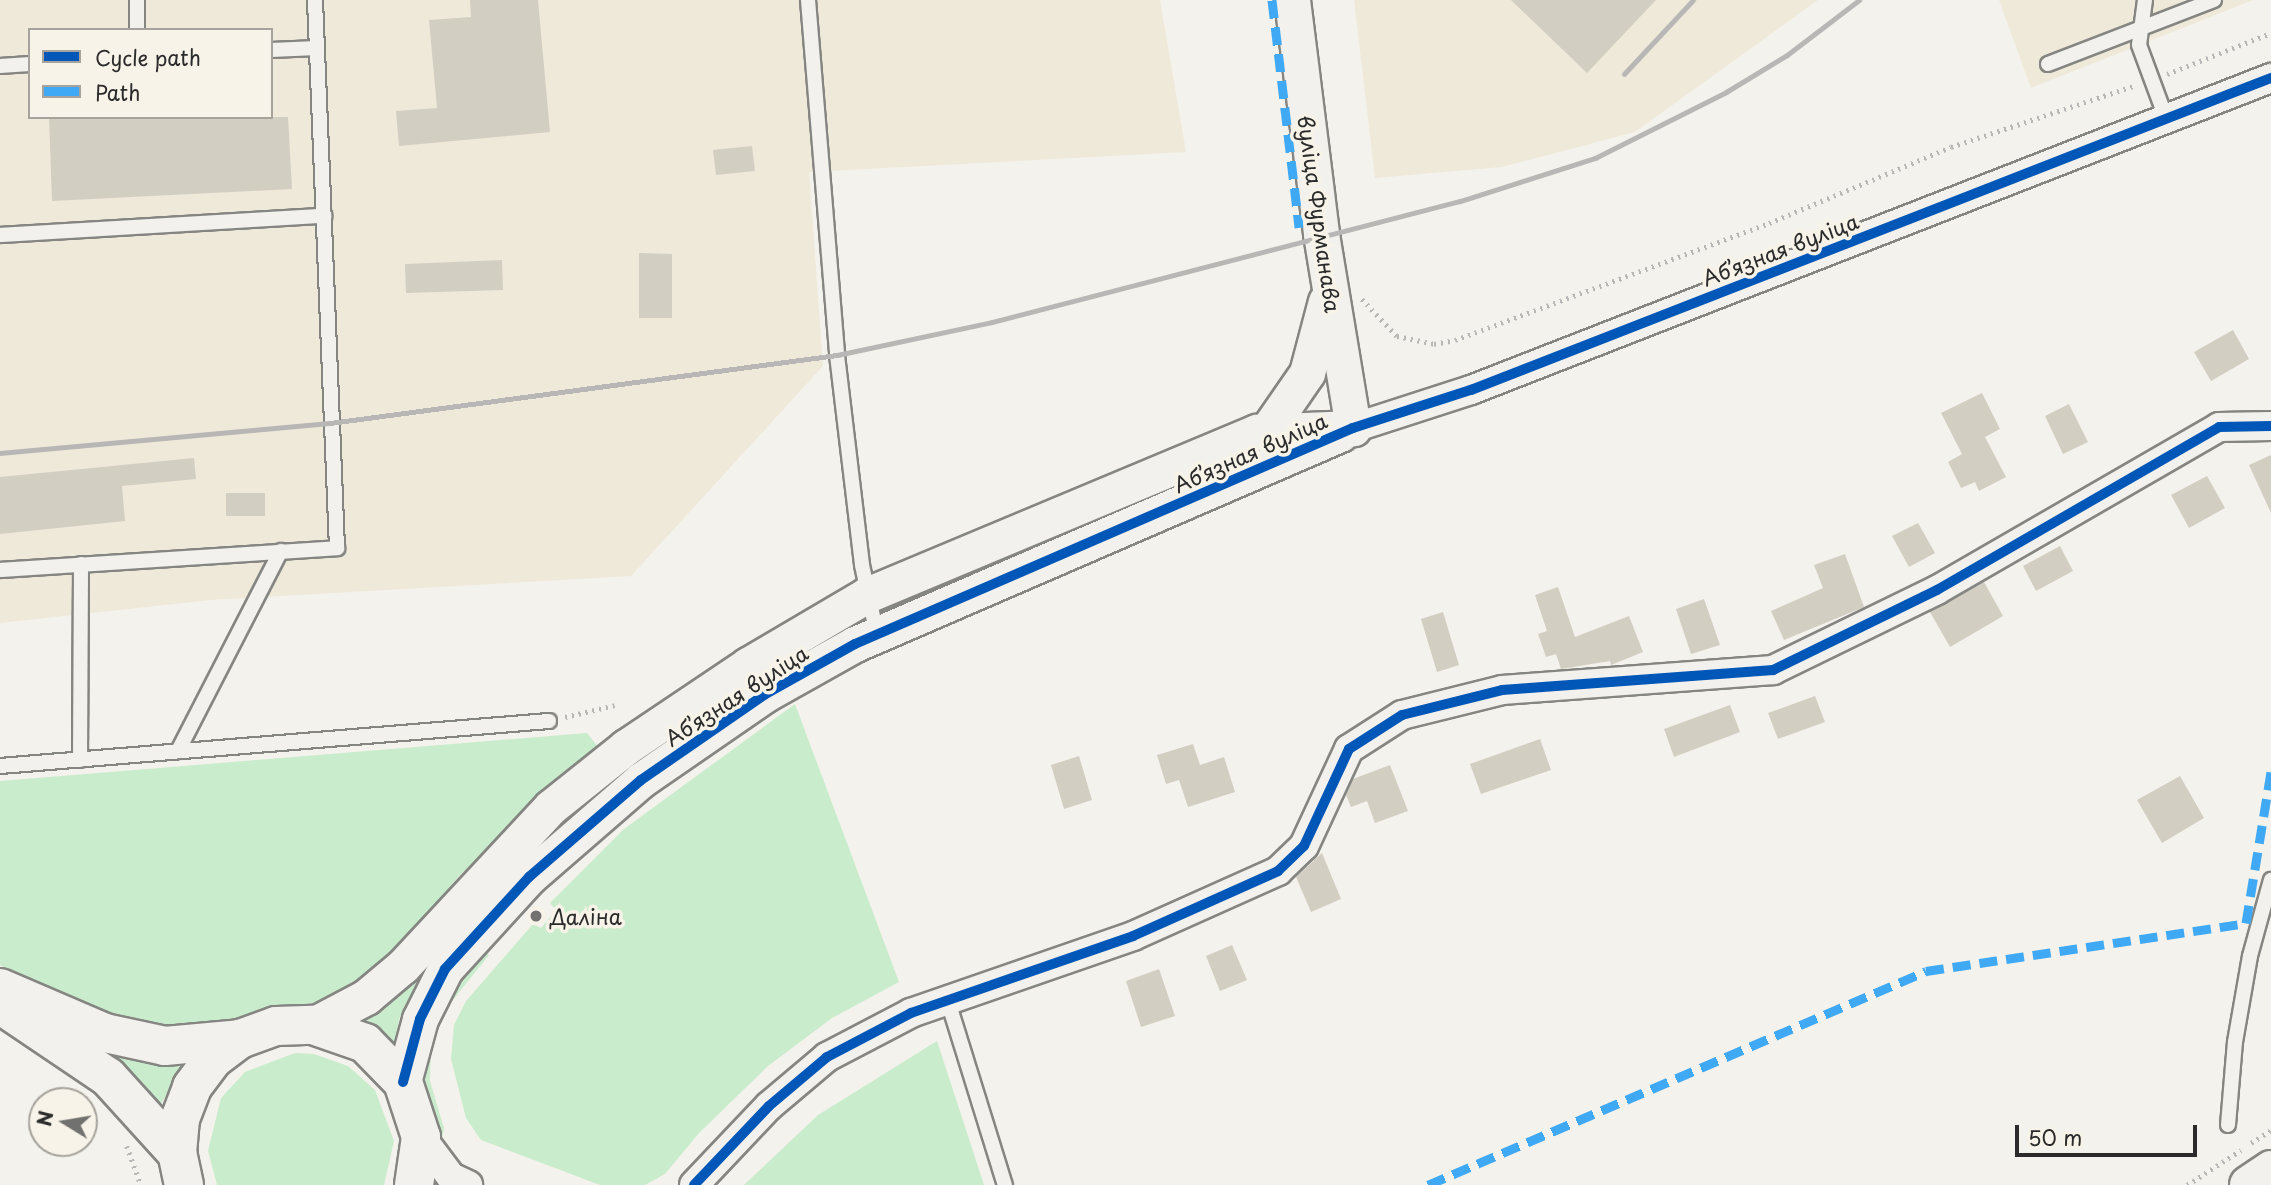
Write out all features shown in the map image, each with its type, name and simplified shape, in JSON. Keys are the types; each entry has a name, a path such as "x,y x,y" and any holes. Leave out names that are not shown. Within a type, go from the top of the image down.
{"main road":[{"name":"Абʼязная вуліца","path":"0,988 105,1033 165,1046 240,1039 275,1026 313,1025 365,1043 403,1082 421,1137 414,1185"},
{"name":"Абʼязная вуліца","path":"0,1004 108,1077 180,1169"},
{"name":"Абʼязная вуліца","path":"180,1169 180,1119 192,1087 213,1059 240,1039"}],"street":[{"name":"вуліца Фурманава","path":"1292,0 1344,291 1353,428"},
{"name":"Абʼязная вуліца","path":"403,1082 420,1019 445,970 529,877 652,772 764,695 877,635 1353,428 1471,390 2271,78"},
{"path":"1269,428 1307,373 1344,291"},
{"path":"694,1185 769,1106 827,1057 947,998 1133,936 1278,871 1304,846 1349,749 1402,715 1502,690 1773,670 1937,590 2219,427 2271,426"},
{"name":"Абʼязная вуліца","path":"313,1025 366,997 403,966 551,807 626,747 748,666 867,595 1269,428 1353,428"},
{"path":"421,1137 451,1177 468,1185"}],"lane":[{"path":"137,0 137,28"},
{"path":"0,570 337,548 315,0"},
{"path":"808,0 837,355 867,595 877,635"},
{"path":"2145,0 2139,45 2166,118"},
{"path":"2048,64 2214,0"},
{"path":"273,50 317,48"},
{"path":"0,66 28,64"},
{"path":"0,235 324,216"},
{"path":"178,751 281,551"},
{"path":"80,760 81,564"},
{"path":"0,766 549,721"},
{"path":"2228,1125 2237,1030 2250,956 2271,880"},
{"path":"947,998 1005,1185"}],"path":[{"path":"1344,291 1397,336 1434,344 1455,340 1769,223 1951,147 2150,80 2271,33"},
{"path":"549,721 615,705"},
{"path":"2187,1185 2271,1130"},
{"path":"122,1140 141,1185"}],"shaded area":[{"path":"0,0 1160,0 1186,152 809,172 823,366 631,576 211,600 0,623"},
{"path":"1354,0 1818,0 1635,132 1502,167 1375,178"},
{"path":"1999,0 2253,0 2031,88"}],"green space":[{"path":"795,704 899,982 832,1018 768,1066 699,1133 665,1174 645,1185 600,1185 481,1140 466,1118 451,1059 454,1025 466,1001 533,924 541,928 556,910 550,903 624,829"},
{"path":"587,733 599,748 459,876 386,963 336,998 163,1034 79,1007 0,965 0,781"},
{"path":"636,758 641,760 411,998 399,1019 394,1054 349,1023 562,816"},
{"path":"485,950 489,955 445,1010 431,1047 430,1081 444,1128 441,1144 421,1081 431,1018 448,991"},
{"path":"77,1037 128,1055 185,1064 157,1110"},
{"path":"937,1041 984,1185 744,1185 818,1115"},
{"path":"295,1053 314,1054 348,1066 375,1090 394,1141 384,1185 217,1185 208,1151 221,1098 245,1072"}],"building":[{"path":"470,0 538,0 550,132 399,146 396,111 437,108 429,20 471,17"},
{"path":"1511,0 1656,0 1587,73"},
{"path":"288,117 292,189 52,201 49,119"},
{"path":"752,146 755,171 716,175 713,150"},
{"path":"639,253 672,254 672,318 639,318"},
{"path":"502,260 503,290 406,293 405,264"},
{"path":"2233,330 2249,359 2211,381 2194,352"},
{"path":"1982,393 2000,429 1985,437 2006,477 1979,491 1975,482 1961,488 1948,462 1962,454 1941,413"},
{"path":"2069,404 2088,442 2063,454 2045,416"},
{"path":"2271,455 2271,513 2249,465"},
{"path":"194,458 196,479 122,486 125,521 0,534 0,477"},
{"path":"2207,476 2225,508 2189,528 2171,495"},
{"path":"226,493 265,493 265,516 226,516"},
{"path":"1918,523 1935,553 1909,567 1892,536"},
{"path":"2060,546 2073,571 2036,591 2023,566"},
{"path":"1845,554 1864,607 1784,640 1771,611 1823,588 1814,565"},
{"path":"1984,582 2003,616 1950,647 1930,612"},
{"path":"1558,587 1575,637 1629,616 1643,652 1611,665 1610,661 1561,669 1556,654 1546,657 1538,634 1547,631 1535,595"},
{"path":"1704,599 1720,645 1691,654 1676,609"},
{"path":"1443,612 1459,665 1437,672 1421,619"},
{"path":"1815,696 1825,722 1778,739 1768,713"},
{"path":"1730,705 1740,732 1674,757 1664,729"},
{"path":"1540,739 1551,770 1481,794 1470,764"},
{"path":"1193,744 1200,765 1224,757 1235,792 1188,807 1179,780 1166,784 1157,755"},
{"path":"1079,756 1092,800 1064,809 1051,765"},
{"path":"1390,765 1408,811 1375,823 1367,801 1351,807 1346,795 1353,779"},
{"path":"2180,776 2204,818 2162,843 2137,800"},
{"path":"1322,853 1341,899 1311,912 1296,877"},
{"path":"1232,945 1247,980 1220,991 1206,956"},
{"path":"1159,969 1175,1016 1141,1027 1126,981"}],"railway":[{"path":"1624,74 1693,0"},
{"path":"0,453 330,423 837,355 992,322 1460,201 1595,158 1726,92 1787,55 1859,0"}],"marked path":[{"path":"1272,0 1299,227"},
{"path":"1428,1185 1926,971 2246,923 2271,772"}],"cycle path":[{"path":"403,1082 420,1019 445,969 529,877 641,780 764,695 855,644 1353,428 1471,390 2271,78"},
{"path":"694,1185 769,1106 827,1057 911,1013 1133,936 1278,871 1304,846 1349,749 1402,715 1502,690 1773,670 1937,590 2219,427 2271,426"}],"place":[{"name":"Даліна","path":"536,916"}]}
